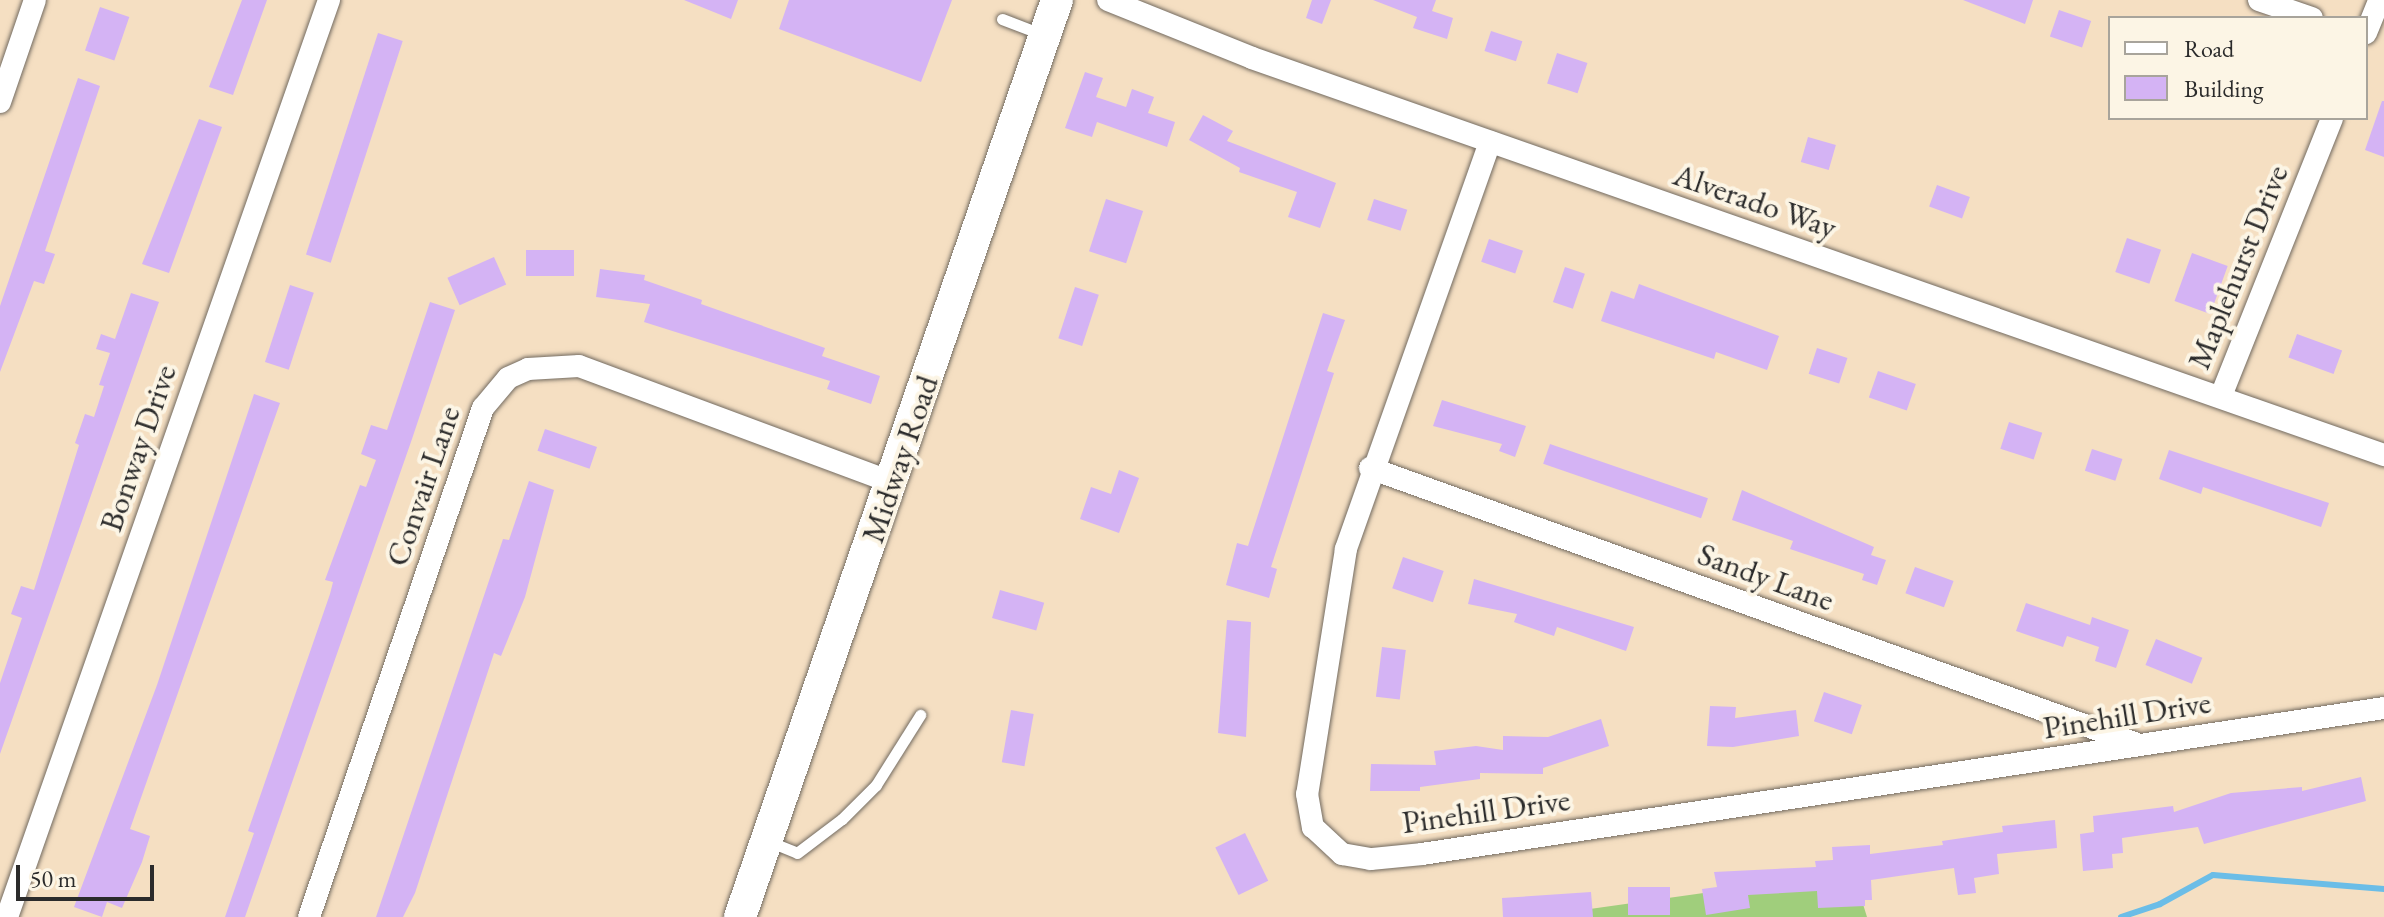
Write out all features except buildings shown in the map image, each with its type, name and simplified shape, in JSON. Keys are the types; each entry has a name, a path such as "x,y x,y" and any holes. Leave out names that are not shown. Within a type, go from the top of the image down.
{"street":[{"path":"0,102 35,0"},
{"name":"Bonway Drive","path":"7,917 329,0"},
{"name":"Midway Road","path":"740,917 893,483 1057,0"},
{"name":"Alverado Way","path":"1108,0 1252,58 2384,455"},
{"path":"2259,0 2306,16"},
{"path":"2368,30 2379,0"},
{"name":"Maplehurst Drive","path":"2221,396 2331,120"},
{"name":"Pinehill Drive","path":"1490,142 1370,468 1346,549 1307,794 1313,827 1342,854 1371,859 1422,854 2384,708"},
{"name":"Convair Lane","path":"309,917 483,408 508,378 528,369 579,366 893,483"},
{"name":"Sandy Lane","path":"1370,468 2140,745"}],"lane":[{"path":"1002,19 1044,35"},
{"path":"767,840 797,853 842,819 876,785 920,715"}],"green space":[{"path":"1853,872 1867,917 1533,917"}],"waterway":[{"path":"2121,917 2160,904 2213,875 2384,889"}]}
